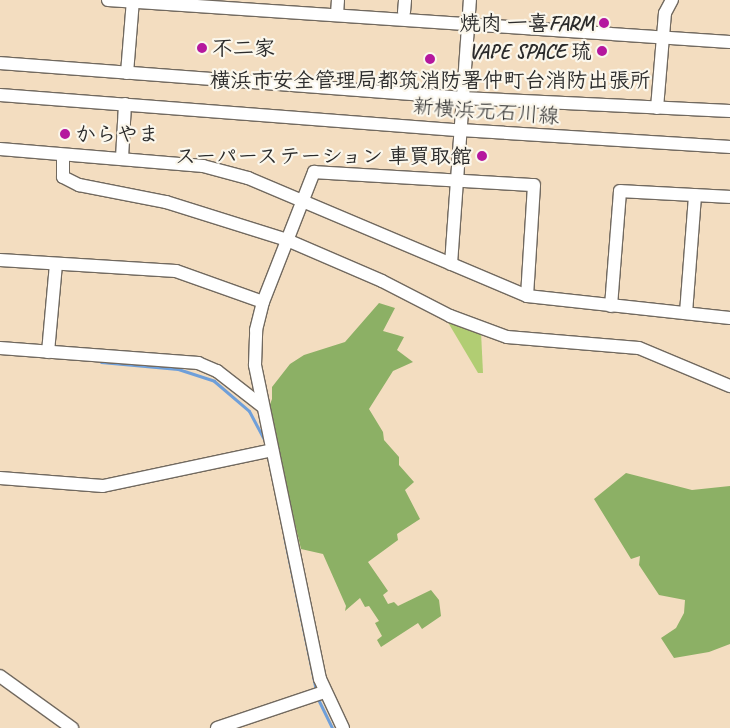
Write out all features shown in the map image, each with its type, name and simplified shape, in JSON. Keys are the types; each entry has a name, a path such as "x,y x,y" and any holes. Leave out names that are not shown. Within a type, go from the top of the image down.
{"street":[{"path":"108,0 730,42"},
{"path":"337,14 338,0"},
{"path":"452,264 470,0"},
{"path":"657,108 665,12 672,0"},
{"path":"127,73 133,1"},
{"name":"新横浜元石川線","path":"0,63 462,98 730,111"},
{"name":"新横浜元石川線","path":"0,95 460,130 730,147"},
{"path":"122,158 125,104"},
{"path":"0,149 177,162 226,171 527,296 730,318"},
{"path":"63,154 62,177 79,185 166,202 287,240 382,281 450,316 507,337 639,348 730,386"},
{"path":"343,728 323,692 268,451 254,347 263,302 314,172 534,185 527,296"},
{"path":"611,306 620,190 730,197"},
{"path":"686,313 695,195"},
{"path":"0,260 176,271 263,302"},
{"path":"48,352 56,264"},
{"path":"0,348 198,364 217,371 262,406"},
{"path":"0,478 103,486 268,451"},
{"path":"0,676 72,728"},
{"path":"218,728 323,692"}],"green space":[{"path":"379,303 395,308 383,331 404,337 397,350 413,362 393,371 369,409 383,432 384,440 399,457 399,465 414,482 405,490 420,519 397,534 398,540 368,562 388,591 383,595 388,604 394,602 398,606 431,590 439,600 441,616 422,629 418,623 381,647 377,640 382,636 375,623 379,621 369,606 365,607 360,598 345,611 346,606 323,554 301,549 268,410 272,399 272,387 290,364 304,355 345,342"},
{"path":"446,319 481,332 483,373 478,373"},
{"path":"626,473 692,490 730,486 730,644 709,652 674,658 661,638 676,628 684,613 685,600 659,595 639,565 640,556 631,559 594,499"}],"waterway":[{"path":"101,362 178,369 214,381 249,411 264,439"},
{"path":"284,536 316,691"},
{"path":"317,697 332,728"}],"place":[{"name":"焼肉 一喜FARM","path":"604,23"},
{"name":"不二家","path":"202,48"},
{"name":"VAPE SPACE 琉","path":"602,51"},
{"name":"横浜市安全管理局都筑消防署仲町台消防出張所","path":"430,59"},
{"name":"からやま","path":"65,134"},
{"name":"スーパーステーション 車買取館","path":"482,156"}]}
